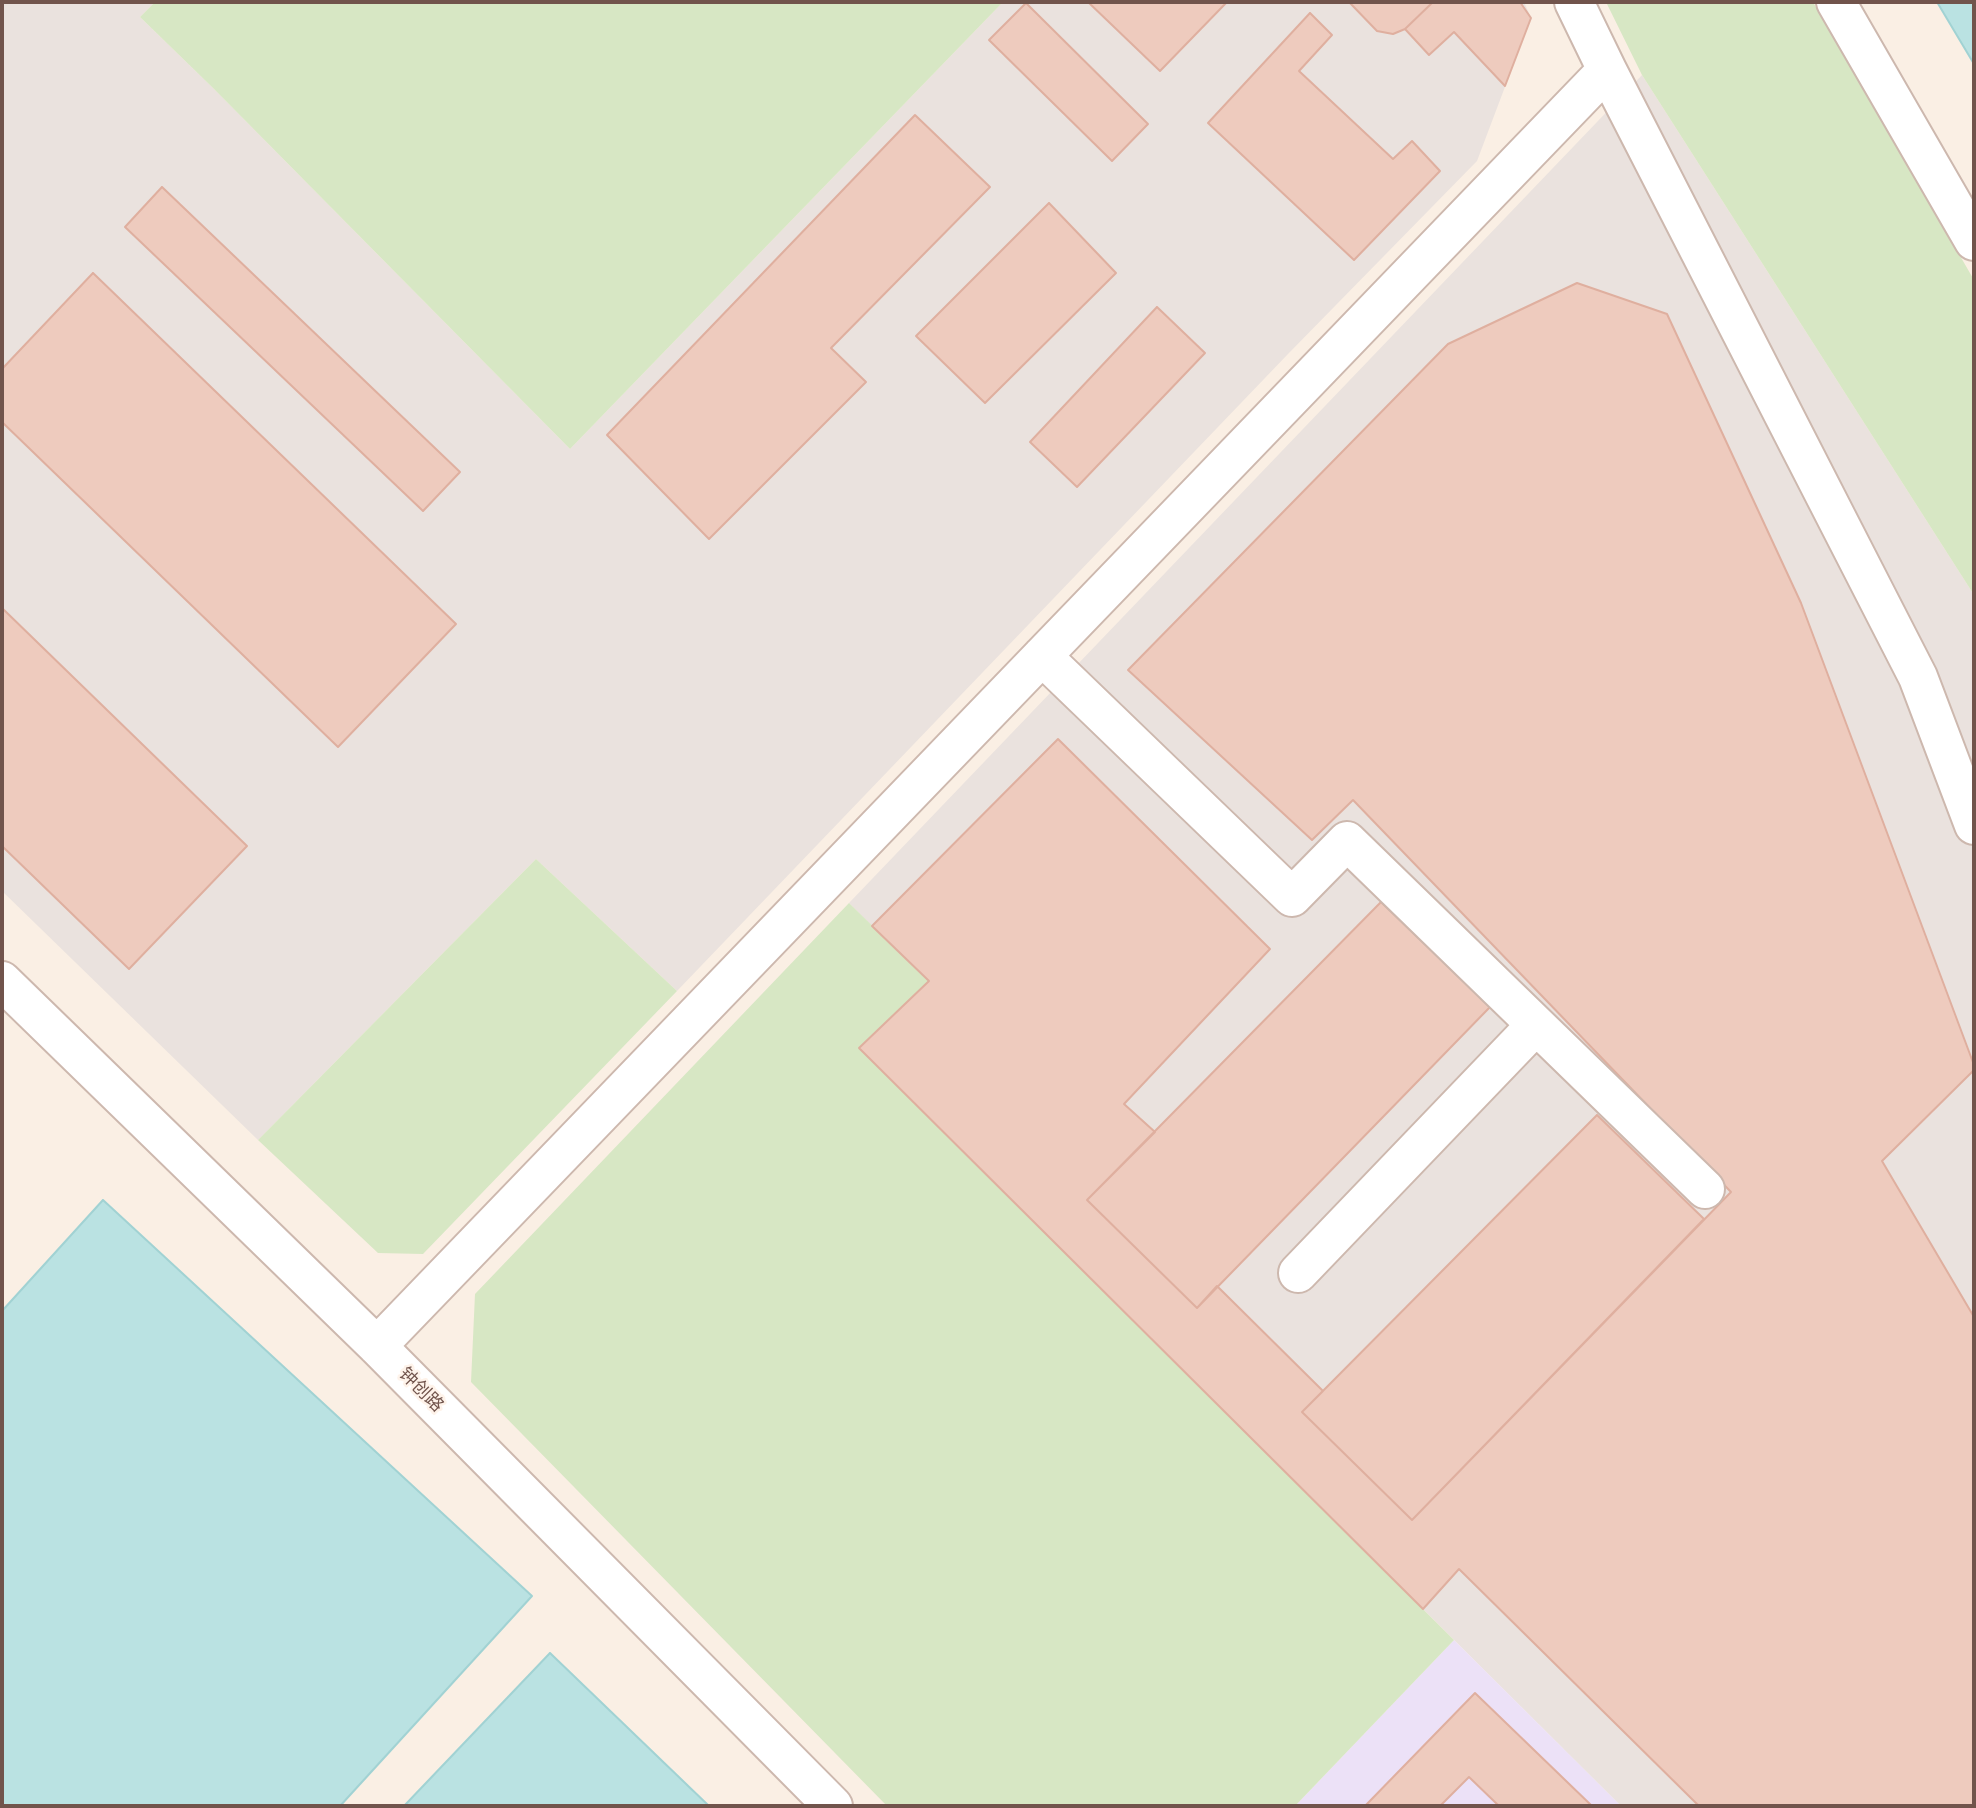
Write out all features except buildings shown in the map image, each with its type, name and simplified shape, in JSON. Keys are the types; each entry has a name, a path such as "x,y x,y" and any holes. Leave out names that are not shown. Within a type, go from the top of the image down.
{"street":[{"path":"1574,2 1918,677 1974,825"},
{"path":"1836,2 1974,241"},
{"path":"377,1346 1607,70"},
{"path":"1042,656 1292,897 1347,841 1705,1189"},
{"name":"钟创路","path":"2,981 377,1346 833,1806"},
{"path":"1298,1273 1536,1025"}],"shaded area":[{"path":"2,2 155,2 140,17 570,449 1003,2 1524,2 1531,18 1477,161 1288,354 677,991 536,859 258,1140 2,891"},
{"path":"1642,75 1974,595 1974,1806 1621,1806 859,1048 872,926 849,903"},
{"path":"1454,1640 1621,1806 1295,1806"}],"green space":[{"path":"155,2 1003,2 570,449 140,17"},
{"path":"1606,2 1813,2 1974,280 1974,595 1642,75"},
{"path":"536,859 677,991 423,1254 378,1253 258,1140"},
{"path":"849,903 929,981 859,1048 1454,1640 1295,1806 887,1806 471,1382 475,1294"}],"water":[{"path":"1937,2 1974,2 1974,64"},
{"path":"103,1200 532,1596 340,1806 2,1806 2,1311"},
{"path":"550,1653 709,1806 404,1806"}]}
